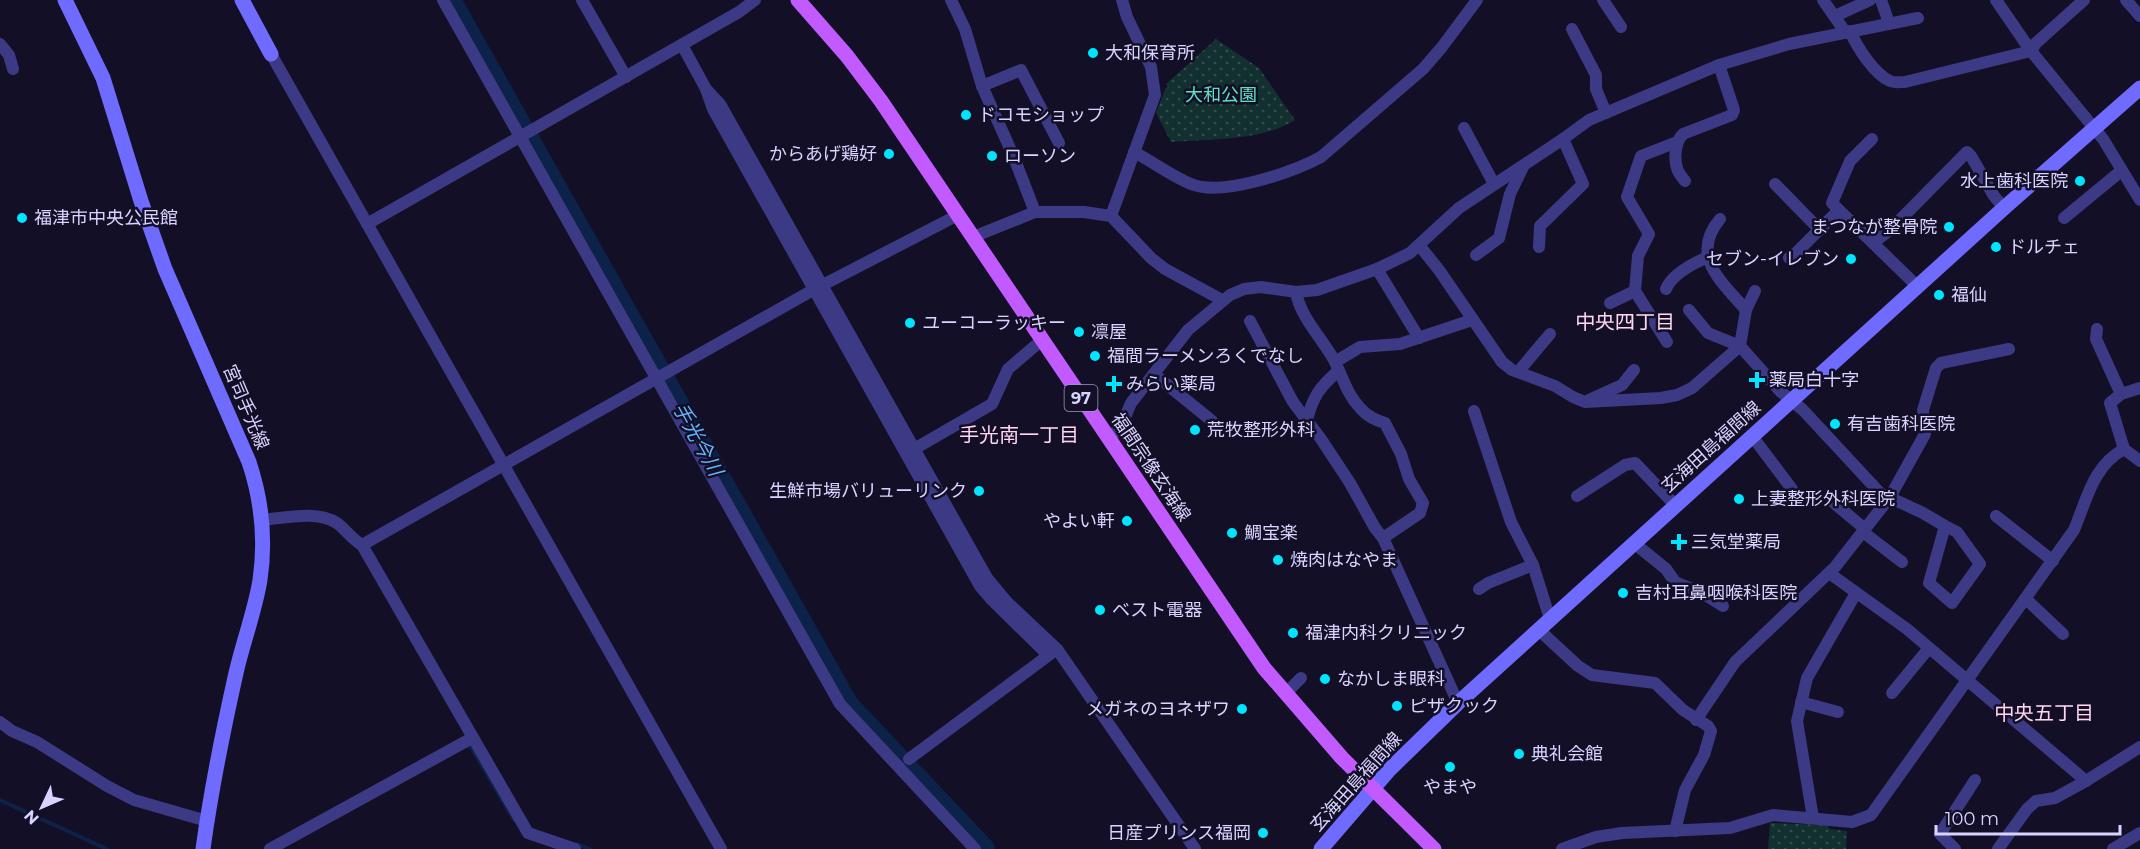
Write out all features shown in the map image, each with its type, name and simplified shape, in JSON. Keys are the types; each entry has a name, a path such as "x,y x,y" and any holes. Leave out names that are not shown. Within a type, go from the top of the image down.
{"main road":[{"name":"宮司手光線","path":"64,0 103,78 144,212 165,269 249,462 257,487 264,546 260,582 237,670 203,849"},
{"path":"242,0 271,54"},
{"name":"福間宗像玄海線","path":"798,0 847,56 874,92 1264,669 1310,724 1434,849"},
{"name":"玄海田島福間線","path":"1321,849 1372,789 1458,704 1917,286 2140,88"}],"street":[{"path":"442,0 524,135 660,376 840,704 975,849"},
{"path":"582,0 626,76"},
{"path":"367,224 682,45 756,0"},
{"path":"951,0 965,29 982,86 1013,155 1035,212"},
{"path":"1111,216 1155,95 1151,67 1127,17 1122,0"},
{"path":"1134,152 1193,185 1211,187 1233,187 1304,166 1321,157 1423,69 1477,0"},
{"path":"1604,0 1621,27"},
{"path":"1823,0 1880,75 1892,82 1905,82 2031,51 2036,43 2084,0"},
{"path":"1835,16 1870,0"},
{"path":"1881,0 1889,23"},
{"path":"1996,0 2031,51 2103,139 2140,200"},
{"path":"2126,0 2140,16"},
{"path":"1108,439 1121,427 1131,403 1188,330 1222,300 1244,289 1261,287 1296,292 1317,290 1377,269 1410,254 1459,208 1589,120 1719,65 1789,44 1918,18"},
{"path":"1572,29 1596,75 1596,89 1606,112"},
{"path":"0,44 9,55 12,69"},
{"path":"682,45 706,89 713,109 762,187 955,532 993,588 1053,652 1187,846"},
{"path":"271,54 721,849"},
{"path":"1666,342 1635,291 1638,256 1649,234 1627,197 1641,156 1677,142 1683,134 1732,115 1734,110 1719,65"},
{"path":"982,86 1021,70 1059,143"},
{"path":"1464,128 1494,184"},
{"path":"1539,247 1540,226 1583,184 1563,139"},
{"path":"1872,139 1850,161 1832,203 1917,286"},
{"path":"1677,142 1677,170 1685,181"},
{"path":"1873,243 1890,230 1967,152 2004,208"},
{"path":"1476,255 1499,238 1510,194 1524,166"},
{"path":"2064,218 2121,171"},
{"path":"1775,184 1820,230"},
{"path":"1789,258 1839,210"},
{"path":"973,237 1035,212 1075,212 1111,216 1151,258 1165,269 1222,300"},
{"path":"362,545 818,288 958,215"},
{"path":"1720,219 1710,232 1708,257 1713,270 1746,310"},
{"path":"1419,245 1439,270 1494,354 1502,362 1518,372 1555,386 1585,402 1661,398 1677,395 1692,388 1740,346 1746,310 1755,291"},
{"path":"1666,289 1677,276 1708,257"},
{"path":"1377,269 1419,338"},
{"path":"1610,303 1635,291"},
{"path":"1296,292 1298,304 1337,366 1351,396 1361,410 1371,418 1385,423 1401,454 1409,479 1423,503 1420,513 1383,538"},
{"path":"1689,310 1708,333 1740,346 1780,391 1792,400 1880,493 1957,532 1980,564 1952,603 1929,583 1945,526"},
{"path":"1307,420 1321,386 1337,366 1360,347 1401,344 1472,320"},
{"path":"1250,321 1293,402 1350,483 1366,514 1383,538 1458,704"},
{"path":"2097,328 2096,339 2121,394"},
{"path":"1518,372 1550,334"},
{"path":"909,451 992,404 1008,369 1042,340"},
{"path":"1696,720 1735,662 1829,573 1890,497 1925,434 1923,410 1936,368 1941,363 2009,349"},
{"path":"1585,402 1622,385 1634,370"},
{"path":"1154,374 1212,420"},
{"path":"2140,388 2121,394 2110,403 2124,449 2140,461"},
{"path":"1474,411 1511,522 1533,565 1545,624 1578,666 1592,675 1655,682 1683,710 1708,726 1711,731 1704,755 1685,790 1675,831"},
{"path":"1752,436 1792,489"},
{"path":"1562,849 1596,837 1730,828 1773,815 1852,822 1871,815 2074,530 2093,479 2114,454 2124,449"},
{"path":"1577,496 1625,465 1635,463 1676,506"},
{"path":"1834,503 1902,562"},
{"path":"1996,516 2053,561"},
{"path":"262,520 320,517 336,523 353,540 362,545 528,833 575,849"},
{"path":"1635,543 1666,569 1674,582 1702,593 1723,606"},
{"path":"1479,590 1488,583 1533,565"},
{"path":"1829,573 1907,629 2086,781"},
{"path":"1814,818 1797,721 1807,678 1856,593"},
{"path":"2026,598 2063,634"},
{"path":"1892,693 1929,648"},
{"path":"909,759 1053,652"},
{"path":"1285,694 1301,678"},
{"path":"1801,702 1838,712"},
{"path":"0,722 134,800 207,820"},
{"path":"270,849 472,738"},
{"path":"1998,849 2036,801 2055,798 2140,747"},
{"path":"1955,849 1940,834 1974,780"},
{"path":"2113,849 2140,833"}],"green space":[{"name":"大和公園","path":"1216,39 1259,68 1295,120 1282,127 1251,135 1171,142 1156,113 1165,89 1168,87 1166,84"},
{"path":"1770,823 1827,825 1830,829 1847,831 1846,849 1768,849"}],"waterway":[{"name":"手光今川","path":"450,0 848,705 984,849"},
{"path":"466,746 471,747 514,820"},
{"path":"0,800 107,849"},
{"path":"577,844 590,849"}],"place":[{"name":"大和保育所","path":"1093,53"},
{"name":"ドコモショップ","path":"966,115"},
{"name":"からあげ鶏好","path":"889,154"},
{"name":"ローソン","path":"992,156"},
{"name":"水上歯科医院","path":"2080,181"},
{"name":"福津市中央公民館","path":"22,218"},
{"name":"まつなが整骨院","path":"1949,227"},
{"name":"ドルチェ","path":"1996,247"},
{"name":"セブン-イレブン","path":"1851,259"},
{"name":"福仙","path":"1939,295"},
{"name":"ユーコーラッキー","path":"910,323"},
{"name":"凛屋","path":"1079,332"},
{"name":"福間ラーメンろくでなし","path":"1095,356"},
{"name":"薬局白十字","path":"1757,380"},
{"name":"みらい薬局","path":"1114,384"},
{"name":"有吉歯科医院","path":"1835,424"},
{"name":"荒牧整形外科","path":"1195,430"},
{"name":"生鮮市場バリューリンク","path":"979,491"},
{"name":"上妻整形外科医院","path":"1739,499"},
{"name":"やよい軒","path":"1127,521"},
{"name":"鯛宝楽","path":"1232,533"},
{"name":"三気堂薬局","path":"1679,542"},
{"name":"焼肉はなやま","path":"1278,560"},
{"name":"吉村耳鼻咽喉科医院","path":"1623,593"},
{"name":"ベスト電器","path":"1100,610"},
{"name":"福津内科クリニック","path":"1293,633"},
{"name":"なかしま眼科","path":"1325,679"},
{"name":"ピザクック","path":"1397,706"},
{"name":"メガネのヨネザワ","path":"1242,709"},
{"name":"典礼会館","path":"1519,754"},
{"name":"やまや","path":"1450,767"},
{"name":"日産プリンス福岡","path":"1263,833"}],"district":[{"name":"中央四丁目","path":"1625,322"},
{"name":"手光南一丁目","path":"1019,435"},
{"name":"中央五丁目","path":"2044,713"}]}
